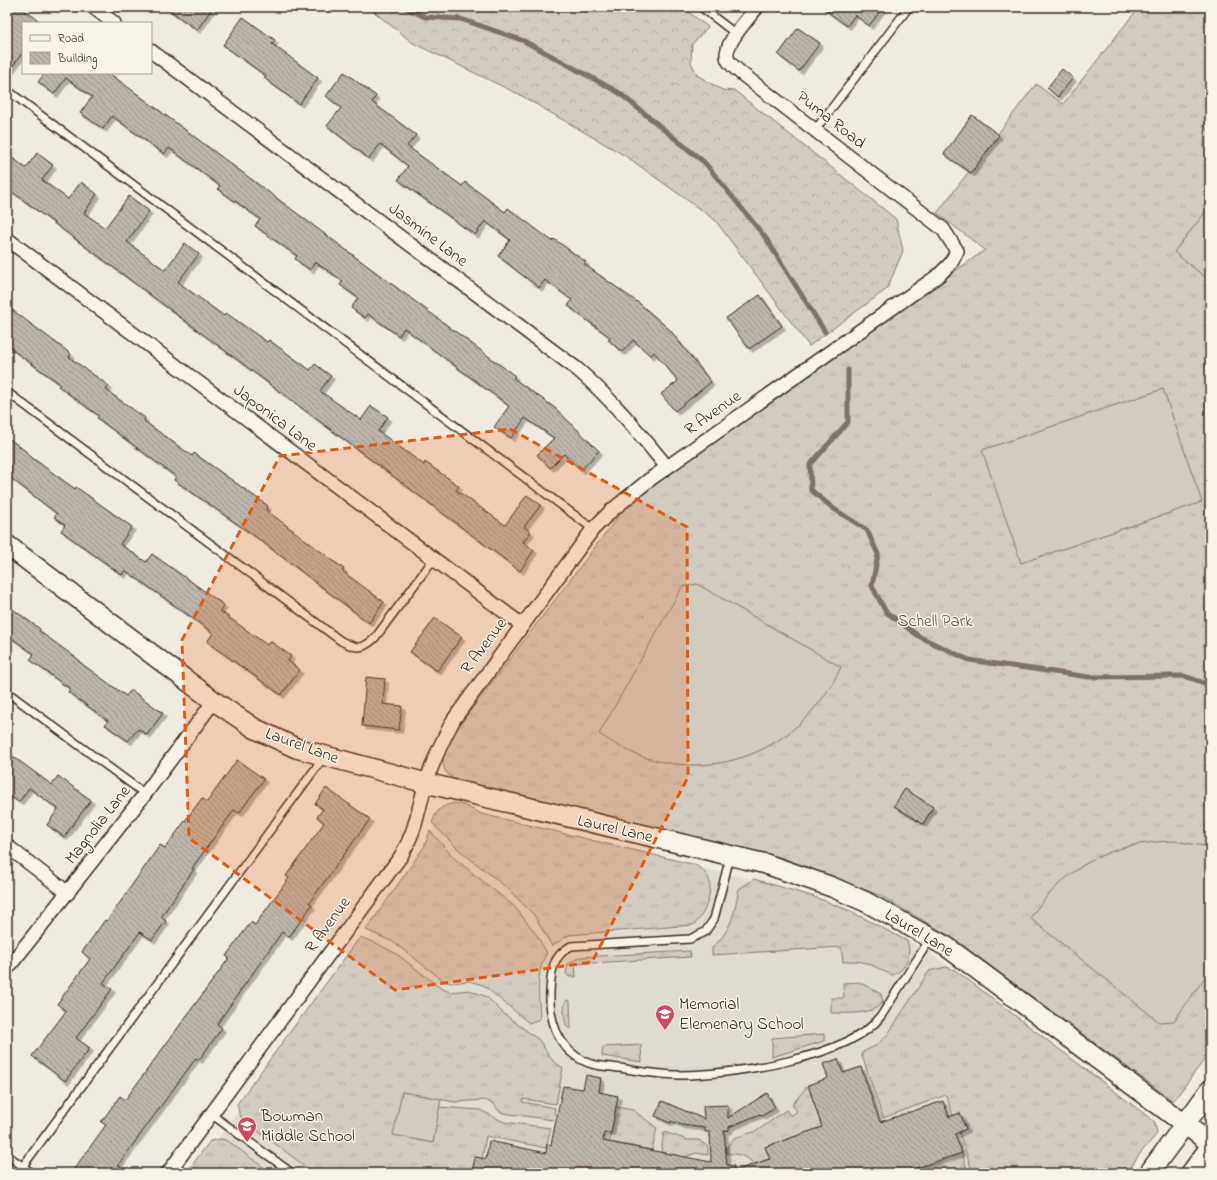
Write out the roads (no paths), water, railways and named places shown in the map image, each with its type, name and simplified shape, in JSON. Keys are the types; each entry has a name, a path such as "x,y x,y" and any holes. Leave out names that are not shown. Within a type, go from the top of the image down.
{"street":[{"path":"94,7 113,22"},
{"name":"Puma Road","path":"758,7 736,34 727,51 728,59 733,65 815,130 943,229 957,251"},
{"name":"Jasmine Lane","path":"152,52 577,369 624,415 667,467"},
{"name":"Japonica Lane","path":"7,239 433,560 522,625"},
{"name":"R Avenue","path":"168,1173 401,856 415,828 426,784 444,736 454,718 593,529 611,511 667,467 939,275 951,263 957,251"},
{"name":"Laurel Lane","path":"7,545 214,701 254,728 275,739 324,756 426,784 766,864 832,887 882,910 931,938 1210,1143"},
{"name":"Magnolia Lane","path":"7,968 145,794 214,701"},
{"path":"7,846 68,892"},
{"path":"1149,1173 1210,1090"},
{"path":"1192,1173 1210,1147"}],"lane":[{"path":"701,7 736,34"},
{"path":"815,130 909,7"},
{"path":"7,90 593,529"},
{"path":"7,392 341,642 353,647 366,646 375,638 433,560"},
{"path":"7,692 145,794"},
{"path":"23,1166 324,756"},
{"path":"730,856 717,913 710,925 702,934 690,939 571,946 557,957 552,966 551,977 550,1002 552,1022 561,1041 575,1055 590,1064 678,1075 750,1069 804,1056 852,1039 872,1026 881,1016 931,938"},
{"path":"211,1114 292,1173"},
{"path":"7,1154 32,1173"}],"waterway":[{"path":"404,7 425,17 461,19 524,41 618,92 705,163 765,237 825,332"},
{"path":"848,370 848,422 810,465 811,490 834,509 867,530 878,554 872,586 886,612 920,637 969,660 1089,677 1184,676 1210,685"}],"place":[{"name":"Memorial Elemenary School","path":"665,1031"},
{"name":"Bowman Middle School","path":"247,1143"}],"park label":[{"name":"Schell Park","path":"935,621"}]}
